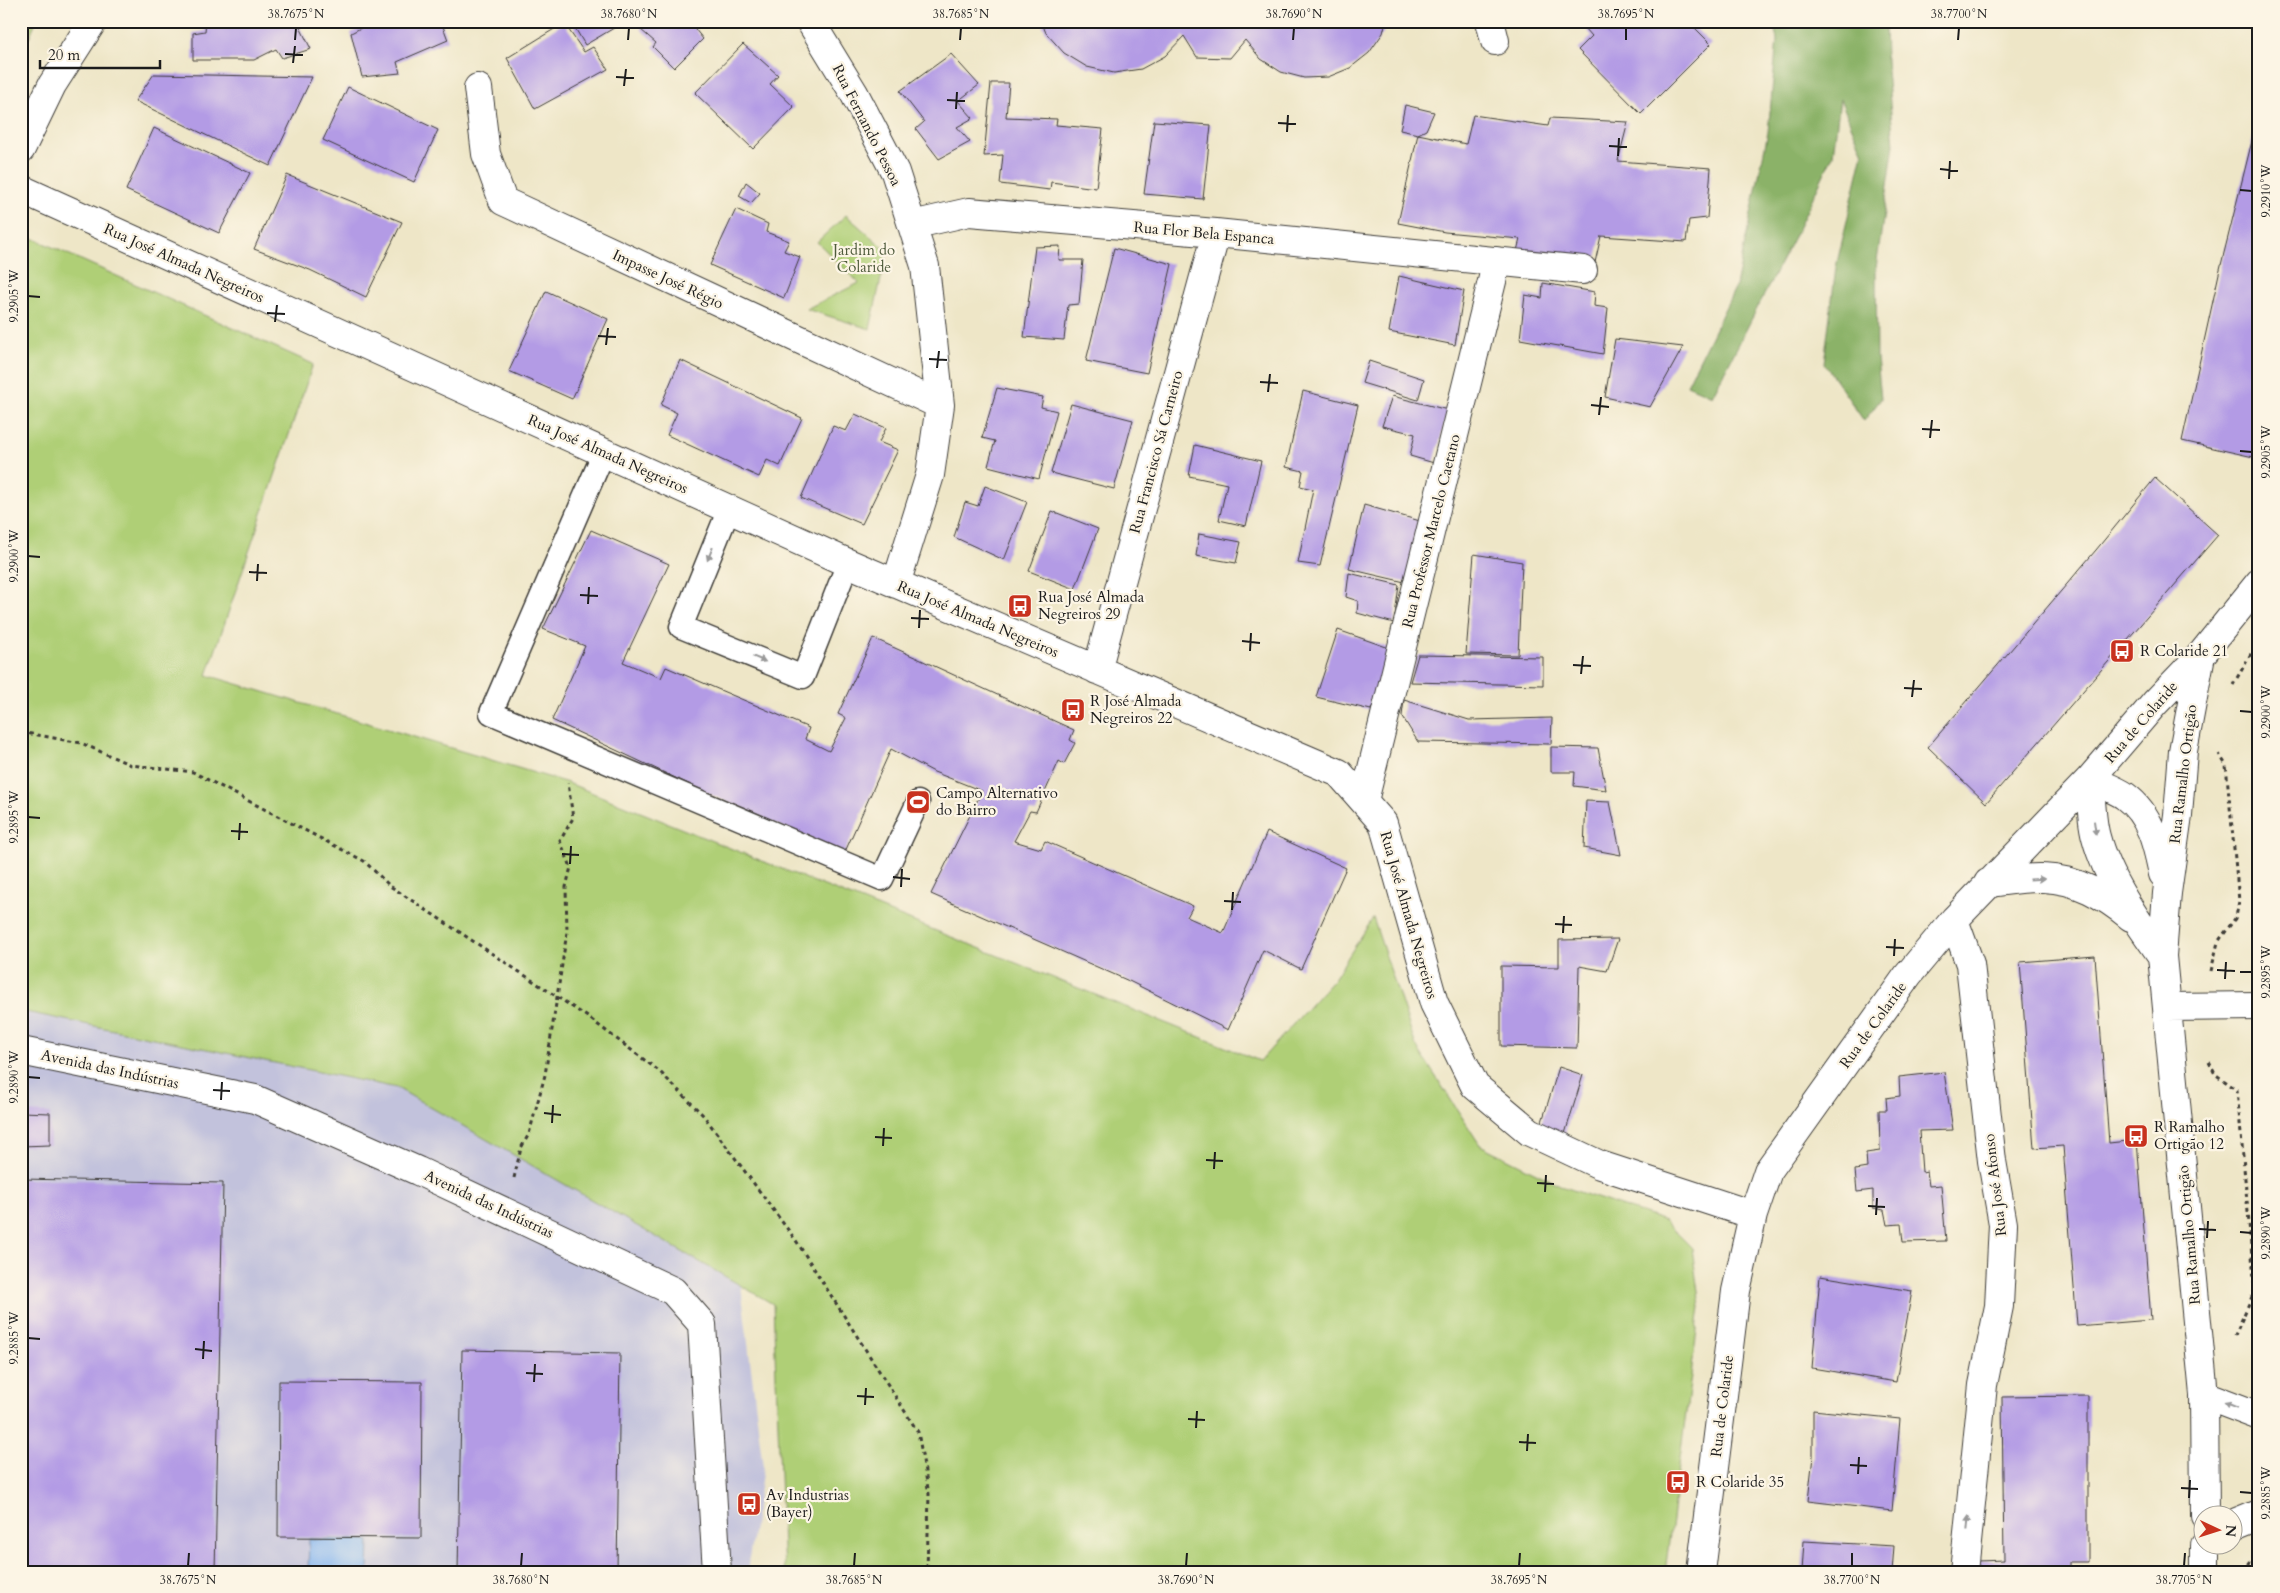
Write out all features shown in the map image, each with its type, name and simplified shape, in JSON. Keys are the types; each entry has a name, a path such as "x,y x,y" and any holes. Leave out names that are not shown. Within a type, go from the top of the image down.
{"street":[{"path":"21,149 52,85 93,21"},
{"name":"Rua Fernando Pessoa","path":"810,21 854,94 894,172 925,266 940,405 930,475 896,584"},
{"name":"Impasse José Régio","path":"478,88 486,154 503,201 940,405"},
{"name":"Rua José Almada Negreiros","path":"21,189 848,563 1339,773 1383,823 1434,1003 1475,1086 1530,1132 1600,1165 1753,1215"},
{"name":"Rua Flor Bela Espanca","path":"912,224 969,212 1216,233 1583,270"},
{"name":"Rua Francisco Sá Carneiro","path":"1097,670 1216,233"},
{"name":"Rua Professor Marcelo Caetano","path":"1364,802 1497,261"},
{"name":"Rua de Colaride","path":"1701,1572 1736,1291 1753,1215 1768,1171 1908,975 1988,883 2090,779 2155,703 2201,655 2259,583"},
{"name":"Rua Ramalho Ortigão","path":"2201,655 2183,752 2178,815 2167,892 2162,956 2204,1395 2205,1506"},
{"name":"Rua Ramalho Ortigão","path":"2090,779 2125,796 2143,814 2156,840 2167,892"},
{"name":"Rua Ramalho Ortigão","path":"2090,779 2096,838 2112,876 2138,922 2162,956"},
{"name":"Rua Ramalho Ortigão","path":"1988,883 2043,878 2079,884 2105,896 2138,922"},
{"name":"Rua José Afonso","path":"1954,920 1970,964 1992,1160 2003,1224 1999,1306 1983,1385 1964,1572"},
{"path":"2167,1007 2259,1006"},
{"name":"Avenida das Indústrias","path":"21,1051 255,1099 518,1217 673,1291 702,1324 717,1572"},
{"path":"2204,1395 2259,1416"},
{"path":"2242,1521 2259,1514"},
{"path":"2205,1556 2205,1572"}],"lane":[{"path":"604,452 491,713 882,879 918,802"},
{"path":"729,509 681,627 803,677 848,563"}],"path":[{"path":"2229,692 2255,646"},
{"path":"21,732 81,743 131,765 193,772 364,861 390,886 557,996 659,1071 704,1116 797,1242 918,1432 929,1494 927,1572"},
{"path":"2210,972 2218,942 2236,917 2239,901 2226,765 2217,752"},
{"path":"518,1217 514,1177 521,1148 529,1134 545,1076 567,932 566,887 571,867 560,841 573,818 568,783"},
{"path":"2207,1059 2215,1074 2237,1090 2255,1290 2235,1336"},
{"path":"2244,1572 2259,1551"}],"shaded area":[{"path":"21,983 397,1088 741,1286 763,1467 747,1572 21,1572"}],"green space":[{"path":"21,21 36,21 21,57"},
{"path":"1773,21 1885,21 1886,60 1894,144 1876,268 1877,358 1881,399 1864,421 1824,363 1836,267 1863,153 1840,99 1833,155 1797,231 1712,396 1687,385 1736,286 1768,132 1777,40"},
{"name":"Jardim do Colaride","path":"846,215 887,251 870,329 806,309 859,283 817,242"},
{"path":"30,237 313,364 207,675 568,783 1260,1061 1334,979 1373,918 1416,1046 1480,1145 1564,1187 1665,1221 1692,1248 1700,1307 1665,1572 784,1572 773,1304 397,1088 21,1011 21,261"}],"water":[{"path":"309,1539 369,1540 368,1572 308,1572"}],"building":[{"path":"206,21 309,21 300,27 311,49 282,58 276,49 254,60 193,60 193,33 205,31"},
{"path":"374,21 441,21 448,40 397,62 400,73 362,77 351,33"},
{"path":"571,21 617,21 619,25 585,45"},
{"path":"650,21 703,21 695,29 703,39 674,68 653,47 656,43 640,29"},
{"path":"1041,21 1386,21 1383,33 1369,53 1350,68 1328,77 1304,78 1281,72 1261,59 1245,40 1230,58 1197,57 1184,36 1165,56 1141,69 1114,73 1087,67 1064,53 1046,33"},
{"path":"1579,21 1688,21 1711,44 1641,114 1578,50 1592,36"},
{"path":"564,23 584,52 593,47 608,69 535,109 507,58"},
{"path":"743,44 778,75 770,84 794,107 753,149 695,93"},
{"path":"951,54 979,85 958,101 973,118 957,127 970,142 939,159 916,129 924,122 900,91"},
{"path":"154,74 312,77 270,166 135,101"},
{"path":"991,83 1009,83 1006,117 1057,119 1056,125 1103,129 1096,188 1051,182 1050,190 1000,184 1003,155 984,156"},
{"path":"348,87 438,130 414,182 323,140"},
{"path":"1405,105 1434,112 1426,130 1418,134 1400,130"},
{"path":"2259,113 2258,458 2182,441 2220,269"},
{"path":"1473,115 1548,126 1550,118 1628,122 1618,161 1711,168 1707,218 1689,220 1686,242 1601,236 1594,267 1517,251 1520,239 1445,232 1398,223 1418,134 1466,144"},
{"path":"1154,121 1211,125 1203,199 1144,194"},
{"path":"154,128 250,173 219,233 126,190"},
{"path":"287,175 402,222 366,297 310,270 254,249"},
{"path":"746,182 760,193 751,203 739,196"},
{"path":"736,209 768,224 766,232 789,241 784,251 800,257 784,298 710,265"},
{"path":"1060,246 1059,260 1083,260 1079,304 1068,305 1064,340 1024,337 1035,247"},
{"path":"1114,248 1172,264 1147,373 1086,361"},
{"path":"1399,276 1464,291 1455,345 1389,332"},
{"path":"1543,283 1595,292 1594,306 1608,308 1603,354 1520,339 1525,295 1542,298"},
{"path":"546,291 608,319 572,399 509,371"},
{"path":"1615,339 1683,347 1650,407 1605,397"},
{"path":"680,360 802,418 780,466 767,460 759,477 667,435 677,413 661,405"},
{"path":"1369,361 1424,379 1418,400 1362,383"},
{"path":"997,388 1043,397 1041,407 1057,411 1039,479 988,466 995,441 982,438"},
{"path":"1303,391 1358,405 1320,566 1298,563 1313,489 1300,486 1303,471 1286,467"},
{"path":"1392,396 1448,410 1434,463 1410,456 1415,434 1382,426"},
{"path":"1071,404 1133,420 1114,489 1051,473"},
{"path":"855,414 886,428 879,442 898,450 862,524 801,498 833,426 846,431"},
{"path":"1195,445 1261,461 1246,526 1219,520 1227,484 1189,476"},
{"path":"2155,478 2218,535 1986,803 1928,747"},
{"path":"985,486 1027,502 1004,560 954,537 965,502 978,506"},
{"path":"1364,505 1420,521 1409,583 1349,569"},
{"path":"1052,511 1098,529 1075,589 1029,571"},
{"path":"591,530 669,564 623,662 661,678 666,667 809,728 805,739 829,751 846,718 838,714 873,638 1074,730 1070,740 1075,743 1064,764 1059,761 1036,812 1030,811 1014,841 1041,849 1045,841 1193,906 1187,917 1223,933 1267,832 1346,868 1301,969 1263,950 1228,1030 1129,981 931,894 982,791 934,772 891,749 844,854 746,811 552,720 585,646 543,629"},
{"path":"1199,534 1241,542 1236,563 1196,556"},
{"path":"1474,554 1522,562 1518,655 1466,654"},
{"path":"1349,573 1399,585 1394,623 1357,613 1358,601 1346,597"},
{"path":"1338,630 1392,649 1371,710 1316,697"},
{"path":"1418,655 1543,657 1543,685 1410,682"},
{"path":"1404,700 1469,720 1552,718 1551,744 1418,742 1402,716"},
{"path":"1551,747 1598,748 1606,790 1574,786 1575,772 1551,772"},
{"path":"1586,801 1610,802 1621,855 1584,848"},
{"path":"1618,939 1607,971 1579,966 1577,1048 1501,1046 1501,966 1559,967 1559,940"},
{"path":"2095,956 2109,1143 2137,1140 2151,1320 2077,1326 2063,1146 2034,1148 2020,962"},
{"path":"1559,1067 1583,1075 1564,1137 1541,1125"},
{"path":"1944,1072 1953,1130 1919,1131 1922,1172 1927,1171 1929,1186 1941,1185 1946,1241 1903,1242 1901,1224 1887,1225 1884,1210 1873,1208 1873,1190 1857,1192 1855,1170 1867,1168 1866,1153 1880,1151 1879,1110 1887,1110 1886,1098 1900,1096 1899,1077"},
{"path":"21,1112 50,1113 50,1145 21,1146"},
{"path":"21,1179 223,1183 215,1572 21,1572"},
{"path":"1820,1276 1912,1291 1896,1382 1812,1368"},
{"path":"462,1350 620,1353 617,1572 458,1572"},
{"path":"279,1381 422,1382 421,1538 278,1537"},
{"path":"2088,1396 2088,1562 2070,1562 2070,1572 1978,1572 1978,1561 2004,1560 2002,1397"},
{"path":"1813,1410 1900,1419 1892,1511 1808,1501 1813,1456"},
{"path":"1804,1541 1894,1546 1892,1572 1802,1572"}],"place":[{"name":"Rua José Almada Negreiros 29","path":"1020,606"},
{"name":"R Colaride 21","path":"2122,651"},
{"name":"R José Almada Negreiros 22","path":"1073,710"},
{"name":"Campo Alternativo do Bairro","path":"918,802"},
{"name":"R Ramalho Ortigão 12","path":"2136,1136"},
{"name":"R Colaride 35","path":"1678,1482"},
{"name":"Av Industrias (Bayer)","path":"749,1504"}]}
